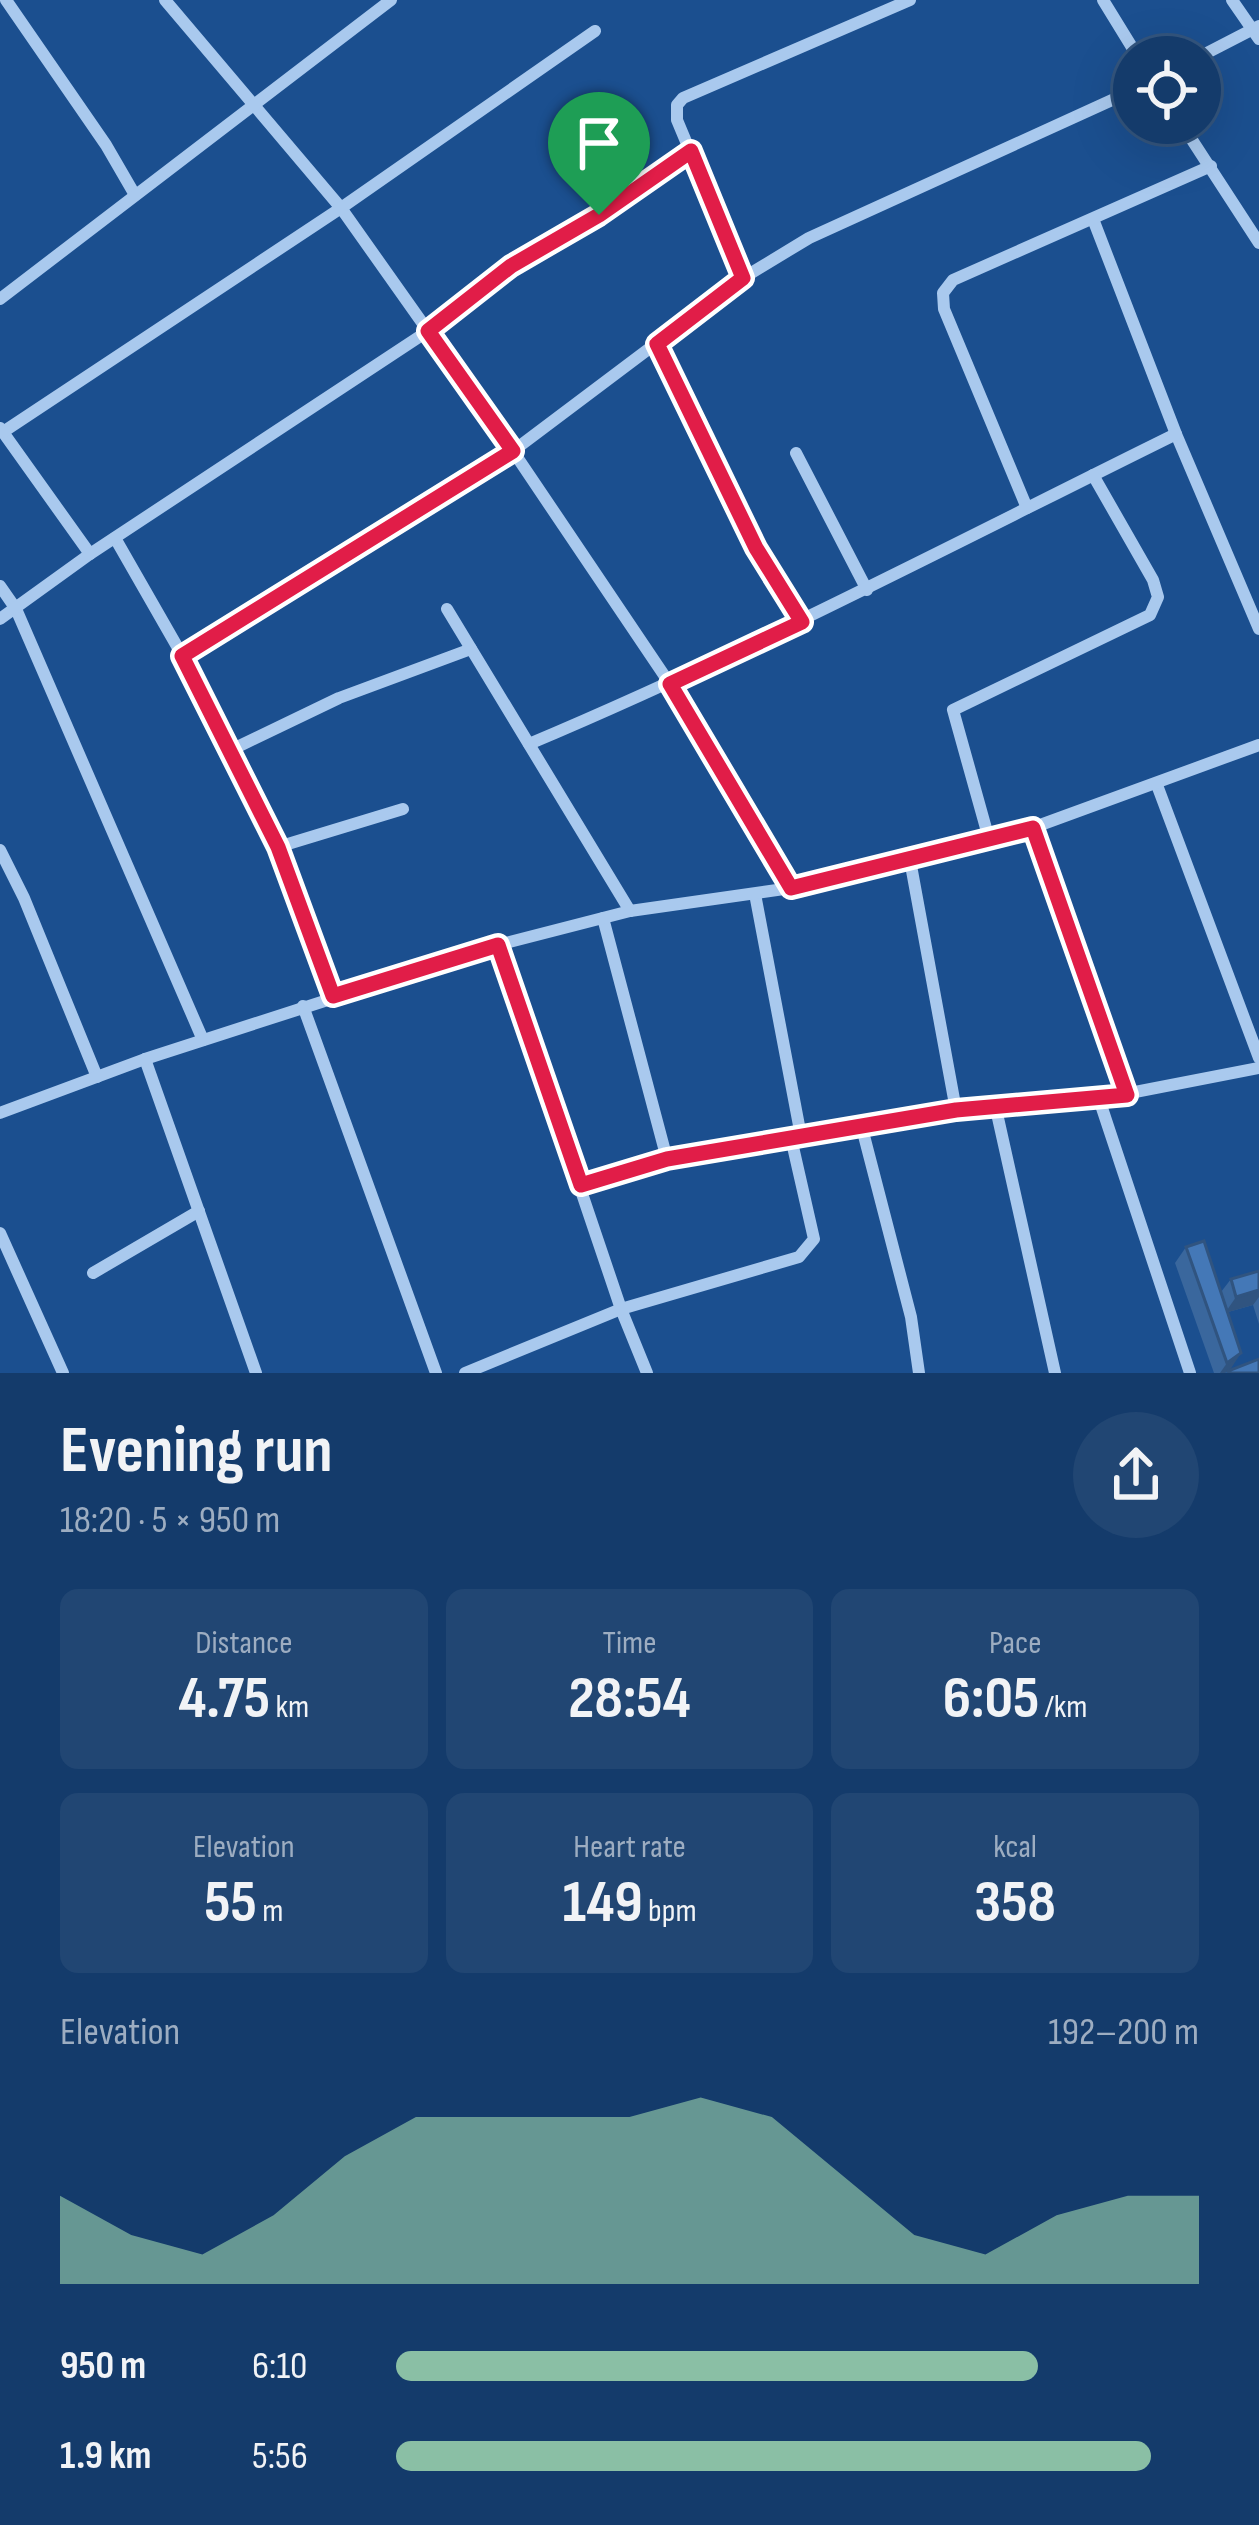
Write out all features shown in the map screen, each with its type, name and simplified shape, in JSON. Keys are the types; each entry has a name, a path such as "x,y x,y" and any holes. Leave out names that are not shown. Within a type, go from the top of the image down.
{"street":[{"path":"6,0 135,195"},
{"path":"165,0 341,208 513,451 670,684 791,888"},
{"path":"0,299 254,103 372,5 391,0"},
{"path":"743,278 677,120 677,105 683,98 910,0"},
{"path":"1102,0 1125,36"},
{"path":"1221,48 1257,32 1232,0"},
{"path":"90,554 2,430 341,208 595,31"},
{"path":"182,656 513,451 743,278 829,229 1113,100"},
{"path":"1196,144 1259,243"},
{"path":"0,619 90,554 428,331 511,266 599,215 691,151"},
{"path":"1027,508 944,309 943,293 953,280 1211,166"},
{"path":"1093,219 1176,434 1259,629"},
{"path":"657,344 756,548 802,622"},
{"path":"529,744 802,622 1176,434"},
{"path":"796,453 867,590"},
{"path":"989,839 953,710 1150,615 1158,597 1093,475"},
{"path":"116,538 182,656 278,847 333,996"},
{"path":"0,586 16,608 203,1040"},
{"path":"447,609 630,911"},
{"path":"231,750 339,698 471,649"},
{"path":"0,1113 303,1006 498,945 630,911 791,888 1033,828 1259,745"},
{"path":"1157,785 1259,1058"},
{"path":"278,847 403,809"},
{"path":"1033,828 1127,1095"},
{"path":"0,850 97,1077"},
{"path":"910,860 956,1110"},
{"path":"465,1373 621,1309 799,1257 809,1249 813,1223 754,894"},
{"path":"603,918 667,1159"},
{"path":"498,945 647,1373"},
{"path":"303,1006 436,1373"},
{"path":"146,1059 256,1373"},
{"path":"581,1185 667,1159 956,1110 1127,1095 1259,1068"},
{"path":"1099,1099 1190,1373"},
{"path":"997,1109 1055,1373"},
{"path":"862,1129 905,1294 919,1373"},
{"path":"93,1273 199,1211"},
{"path":"0,1233 63,1373"}],"building":[{"path":"1204,1241 1241,1353 1227,1363 1186,1247"},
{"path":"1259,1271 1259,1290 1236,1297 1231,1279"},
{"path":"1259,1359 1259,1373 1228,1371"}],"route":[{"path":"691,151 743,278 657,344 756,548 802,622 670,684 791,888 1033,828 1127,1095 956,1110 667,1159 581,1185 498,945 333,996 278,847 182,656 513,451 428,331 511,266 599,215 691,151"}]}
